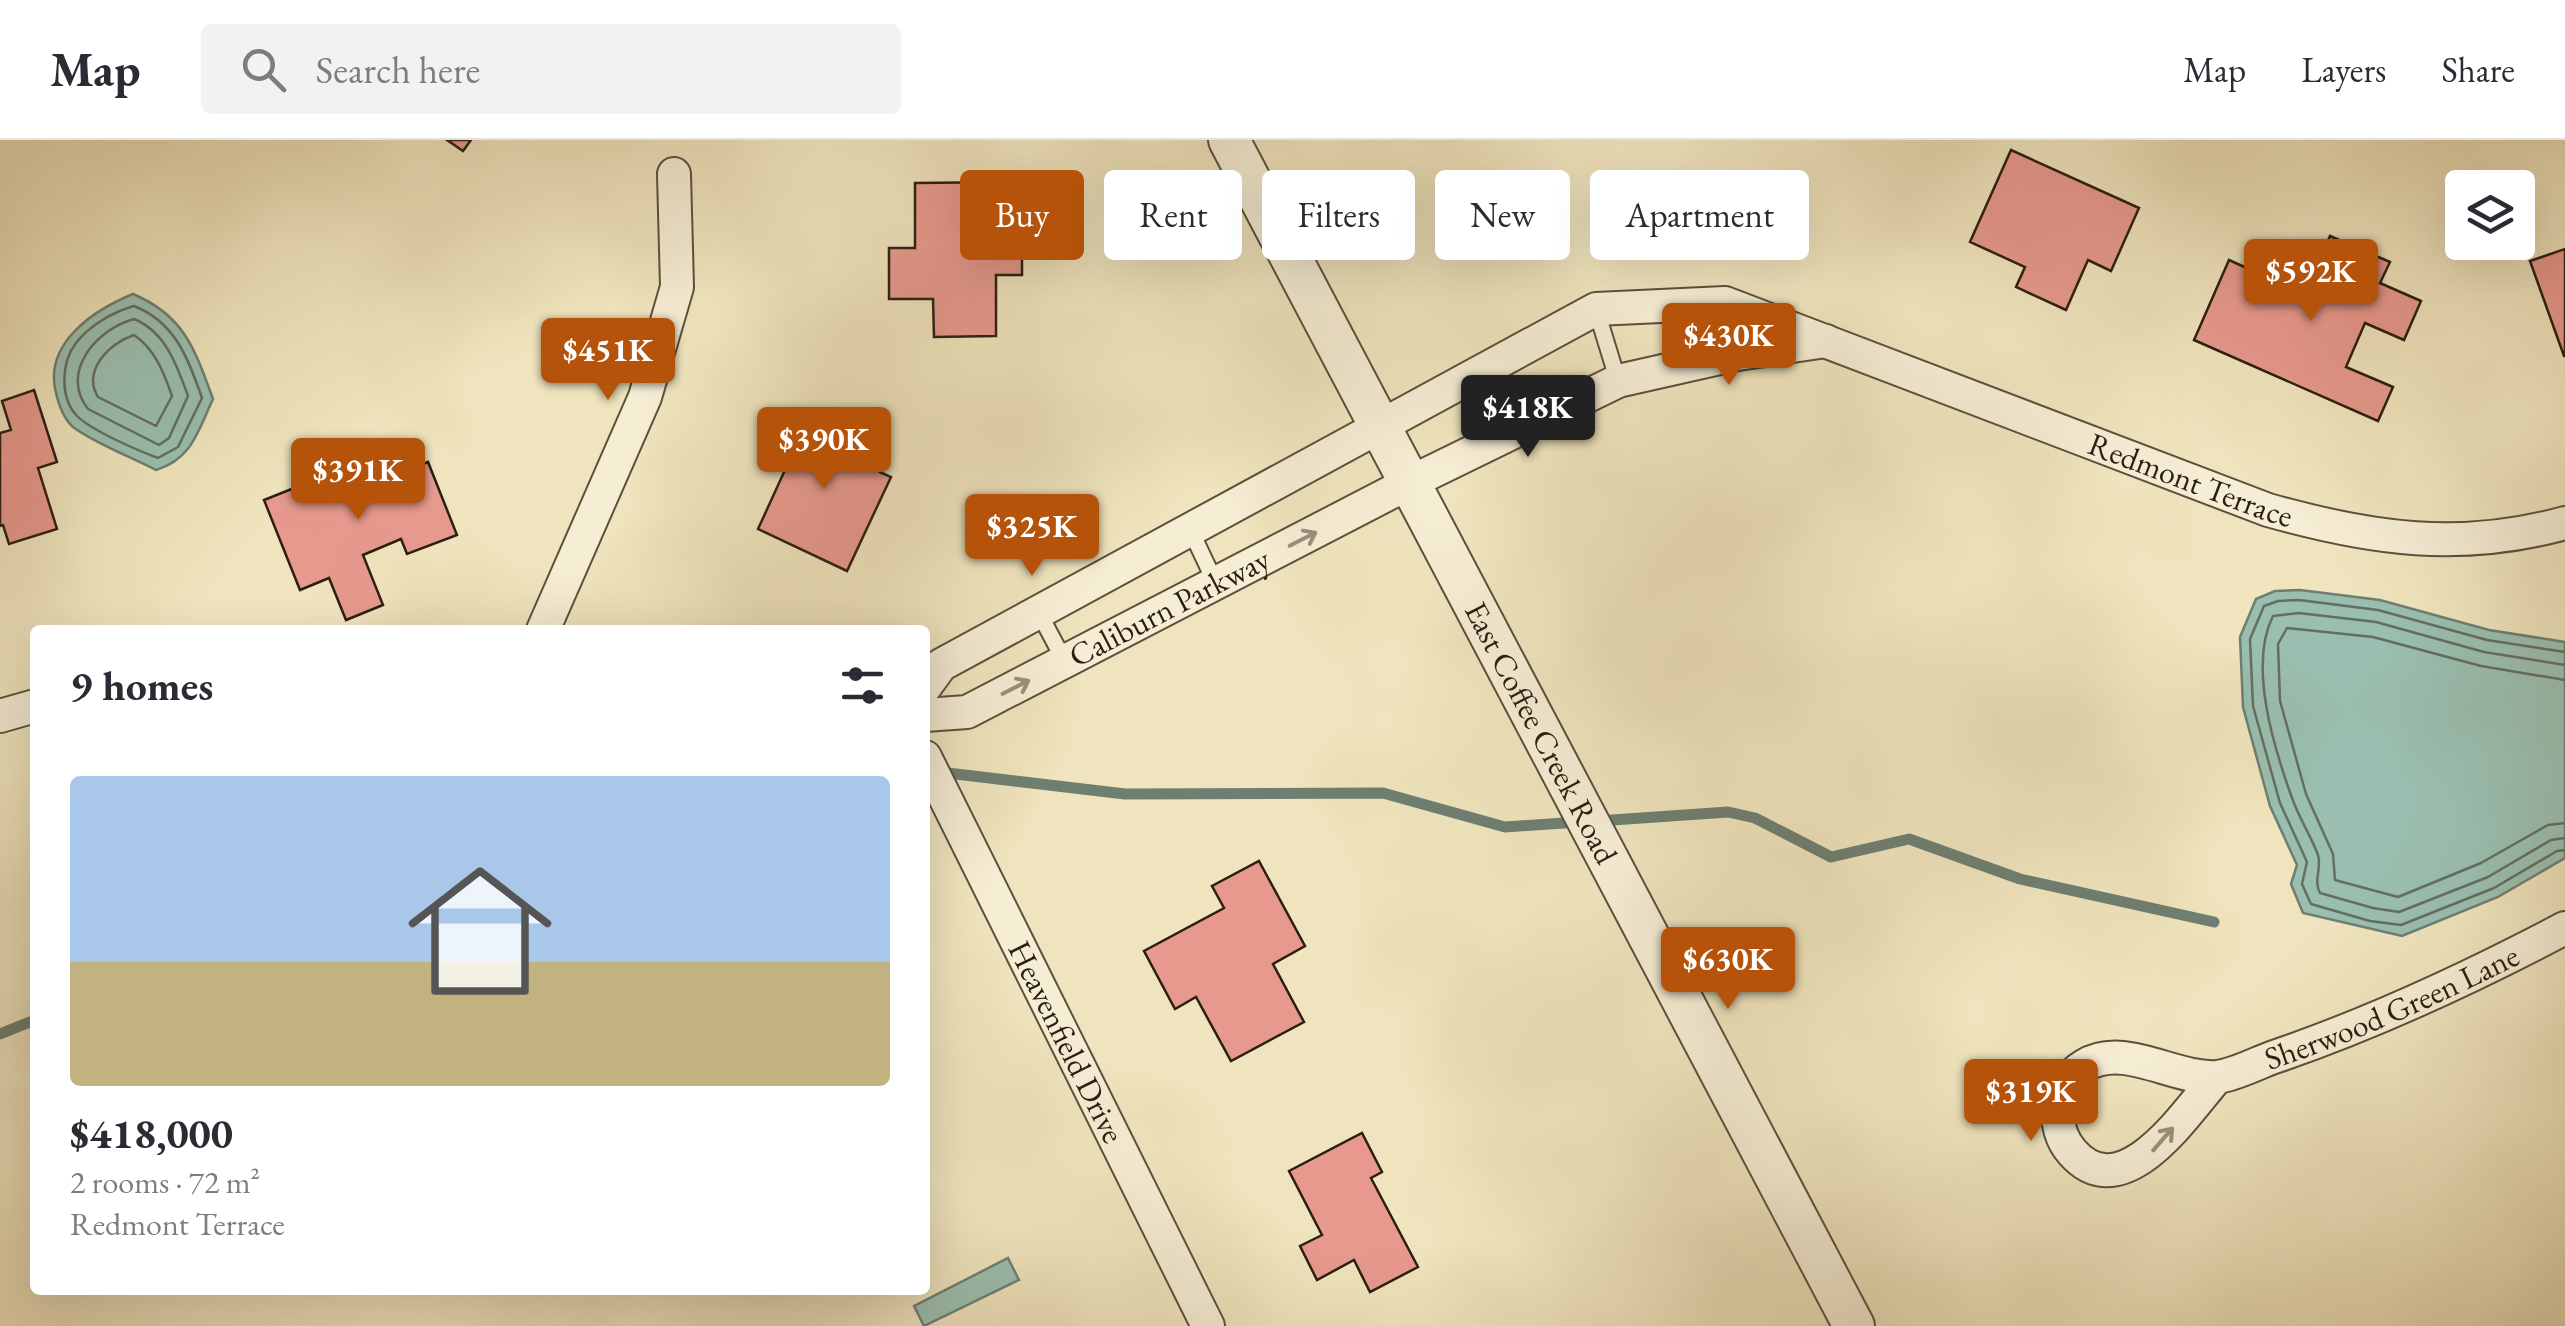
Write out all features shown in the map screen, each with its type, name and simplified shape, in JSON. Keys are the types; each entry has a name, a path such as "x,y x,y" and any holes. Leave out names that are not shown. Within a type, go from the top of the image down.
{"street":[{"name":"East Coffee Creek Road","path":"1228,140 1854,1326"},
{"path":"545,625 644,397 677,287 674,174"},
{"name":"Redmont Terrace","path":"1379,426 1596,309 1725,302 2268,510 2328,526 2397,539 2464,541 2565,523"},
{"name":"Redmont Terrace","path":"1410,483 1618,381 1738,354 1831,341"},
{"name":"Caliburn Parkway","path":"930,679 940,664 1379,426"},
{"name":"Caliburn Parkway","path":"930,715 968,712 1410,483"},
{"path":"0,716 30,707"},
{"name":"Heavenfield Drive","path":"930,766 1208,1326"},
{"name":"Sherwood Green Lane","path":"2217,1076 2153,1150 2132,1166 2107,1170 2084,1163 2062,1136 2057,1109 2062,1093 2080,1068 2095,1060 2118,1058 2217,1076 2336,1036 2565,928"}],"lane":[{"path":"1596,309 1618,381"},
{"path":"1190,528 1216,584"},
{"path":"1038,612 1065,662"}],"water":[{"path":"133,294 165,313 186,336 213,399 186,451 156,470 73,427 62,412 56,393 54,375 64,344 88,319"},
{"path":"2300,590 2380,600 2489,630 2565,642 2565,858 2498,897 2402,936 2303,913 2291,884 2297,865 2270,806 2243,707 2240,637 2256,599 2275,591"},
{"path":"1008,1258 1019,1280 924,1326 914,1306"}],"building":[{"path":"447,140 471,140 463,151"},
{"path":"2011,150 2139,208 2111,271 2088,260 2066,310 2016,287 2025,267 1970,242"},
{"path":"915,183 960,183 960,260 1022,260 1022,275 996,275 996,336 934,337 933,299 889,299 889,248 915,248"},
{"path":"2330,236 2390,262 2380,283 2421,301 2404,340 2365,323 2346,367 2393,387 2378,421 2194,340 2229,260 2305,294"},
{"path":"2565,249 2565,356 2530,261"},
{"path":"34,390 57,462 38,468 57,529 9,544 3,525 0,526 0,433 11,430 2,401"},
{"path":"779,419 835,445 842,429 889,451 880,472 891,477 847,571 758,529 785,470 760,459"},
{"path":"402,445 411,469 428,462 457,535 407,554 401,539 363,555 383,605 346,620 329,578 300,590 264,500"},
{"path":"1259,861 1305,946 1273,964 1304,1022 1231,1061 1196,997 1175,1009 1144,951 1224,908 1212,886"},
{"path":"1362,1133 1382,1172 1371,1178 1418,1267 1370,1292 1354,1260 1317,1280 1300,1246 1322,1235 1289,1171"}],"waterway":[{"path":"939,772 1125,794 1383,793 1505,827 1579,822"},
{"path":"1598,821 1728,812 1755,818 1831,857 1909,839 2020,879 2214,922"},
{"path":"0,1034 30,1022"}]}
